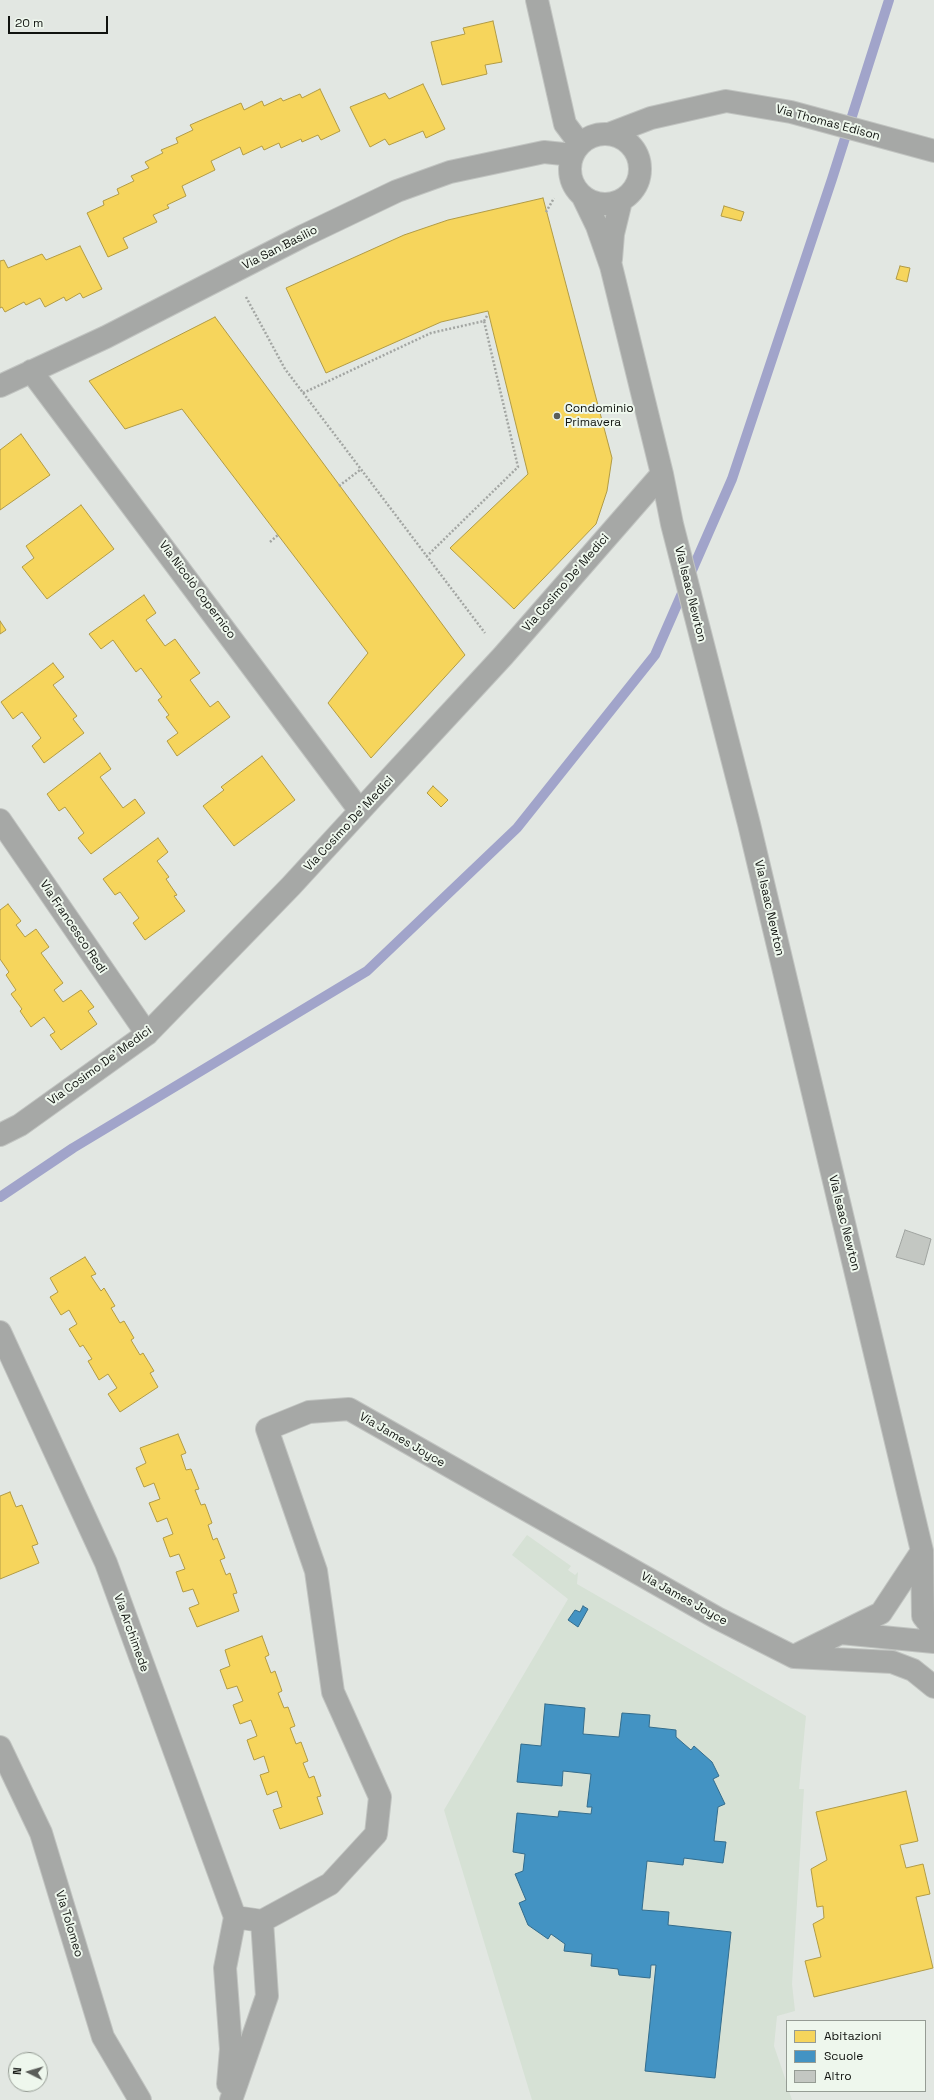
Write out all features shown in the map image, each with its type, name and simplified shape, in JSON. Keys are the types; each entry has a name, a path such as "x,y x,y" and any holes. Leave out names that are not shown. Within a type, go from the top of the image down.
{"street":[{"path":"537,0 565,124 576,150 570,175 575,187 583,197 604,204 621,201 634,189 640,172 637,154 640,136 651,118"},
{"name":"Via Thomas Edison","path":"609,134 651,118 726,101 791,112 934,151"},
{"path":"576,150 594,136 609,134 621,137 630,144 637,154"},
{"name":"Via San Basilio","path":"0,386 106,338 232,272 397,191 450,172 544,152 576,150"},
{"name":"Via Isaac Newton","path":"583,197 597,226 610,266 662,474 672,524 749,824 922,1552 923,1616 934,1630"},
{"name":"Via Isaac Newton","path":"610,266 613,234 621,201"},
{"name":"Via Nicolò Copernico","path":"31,371 360,811"},
{"name":"Via Cosimo De' Medici","path":"0,1135 20,1125 147,1034 291,886 503,656 662,474"},
{"name":"Via Francesco Redi","path":"0,820 147,1034"},
{"name":"Via Archimede","path":"0,1332 106,1563 235,1917"},
{"name":"Via James Joyce","path":"262,1921 330,1884 376,1834 380,1797 333,1692 316,1571 267,1429 309,1412 349,1409 717,1618 794,1657 892,1662 913,1670 934,1687"},
{"path":"794,1657 880,1613 922,1552"},
{"name":"Via Isaac Newton","path":"922,1552 934,1574"},
{"path":"842,1633 934,1642"},
{"name":"Via Tolomeo","path":"0,1747 41,1833 103,2037 140,2100"},
{"path":"226,2100 231,2049 225,1968 235,1917 262,1921 267,1996 231,2100"}],"path":[{"path":"546,212 557,193"},
{"path":"232,272 286,369 360,470 503,656"},
{"path":"426,557 518,467 484,322 488,314"},
{"path":"303,393 431,333 484,322"},
{"path":"339,486 360,470"},
{"path":"270,542 278,535"}],"shaded area":[{"path":"527,1535 571,1566 568,1570 575,1575 578,1572 577,1584 806,1716 799,1789 804,1789 792,1984 795,2011 777,2016 774,2046 786,2081 786,2092 789,2092 792,2100 532,2100 444,1810 568,1599 512,1555"}],"building: Abitazioni":[{"path":"493,21 502,62 485,65 487,74 442,85 431,42 465,34 463,28"},
{"path":"423,84 445,129 426,138 423,131 389,145 385,139 370,147 350,107 385,93 389,99"},
{"path":"320,89 340,131 321,140 318,135 302,142 301,139 281,148 279,143 264,150 262,146 243,155 240,147 211,161 215,170 182,186 186,196 167,205 169,208 153,215 157,222 123,238 128,248 108,257 87,213 104,205 103,201 119,194 117,189 134,181 131,176 149,168 145,162 163,153 161,150 178,143 176,138 193,130 190,125 241,103 244,110 262,101 264,106 281,98 283,101 300,94 302,98"},
{"name":"Condominio Primavera","path":"543,198 612,458 607,491 596,524 514,609 450,548 528,474 488,311 441,322 326,373 286,288 404,235 448,220"},
{"path":"724,206 744,212 741,221 721,216"},
{"path":"80,246 102,289 83,298 80,293 66,301 64,297 45,307 40,298 26,305 24,302 5,312 2,307 0,308 0,261 4,260 8,268 42,254 46,260"},
{"path":"900,266 910,268 907,282 896,279"},
{"path":"215,317 465,655 371,758 328,703 368,653 182,409 125,429 89,381"},
{"path":"21,434 50,475 0,510 0,450"},
{"path":"81,505 114,549 47,599 22,567 34,558 26,546"},
{"path":"144,595 156,613 146,620 165,646 175,639 200,673 190,680 210,707 218,701 230,717 177,756 167,741 178,733 166,717 169,715 158,700 162,697 141,668 136,672 113,640 101,649 89,634"},
{"path":"0,621 6,630 0,634"},
{"path":"53,663 64,677 53,685 77,716 73,719 84,733 44,763 32,746 41,738 22,712 13,719 1,702"},
{"path":"100,753 111,769 100,777 123,808 135,799 145,813 91,854 78,838 84,833 65,807 59,811 47,794"},
{"path":"262,756 295,800 234,846 203,806 224,790 221,787"},
{"path":"433,786 448,800 441,807 427,793"},
{"path":"158,838 168,852 157,861 169,877 166,879 177,895 174,896 185,911 145,940 133,923 139,918 120,892 115,895 103,879"},
{"path":"8,904 21,921 16,925 25,937 36,929 49,947 41,953 63,983 54,990 63,1002 81,990 94,1007 88,1011 97,1024 61,1050 50,1035 55,1032 44,1017 31,1027 20,1011 22,1009 11,994 16,990 6,975 9,972 0,959 0,910"},
{"path":"85,1257 96,1274 91,1276 101,1291 104,1288 115,1306 111,1308 120,1323 124,1321 134,1338 131,1340 140,1355 143,1353 154,1371 150,1373 158,1387 120,1412 108,1394 117,1388 108,1374 99,1380 88,1361 92,1359 83,1345 80,1347 69,1329 77,1324 69,1310 61,1315 50,1297 58,1292 50,1278"},
{"path":"178,1434 186,1453 181,1455 186,1470 191,1469 199,1489 195,1490 201,1505 205,1504 212,1523 208,1525 213,1540 217,1538 225,1558 220,1560 226,1575 230,1573 237,1593 233,1594 239,1611 197,1627 189,1608 199,1604 193,1589 183,1592 176,1572 185,1569 179,1554 170,1557 163,1538 173,1534 167,1518 157,1522 149,1503 160,1499 154,1483 144,1487 136,1468 146,1463 140,1448"},
{"path":"10,1492 16,1507 22,1505 38,1544 32,1546 39,1563 0,1579 0,1496"},
{"path":"262,1636 269,1655 265,1657 271,1673 275,1671 282,1691 278,1693 284,1708 288,1707 295,1726 290,1728 296,1744 301,1742 308,1761 303,1763 309,1778 314,1776 321,1796 317,1797 323,1814 280,1829 273,1810 282,1807 277,1791 267,1795 260,1775 269,1772 264,1756 254,1760 247,1740 257,1736 251,1720 240,1724 233,1705 243,1701 237,1686 227,1689 220,1670 230,1666 225,1650"},
{"path":"906,1791 918,1841 900,1845 906,1868 923,1864 930,1894 916,1897 933,1968 814,1997 805,1961 821,1957 813,1924 824,1918 823,1906 817,1907 811,1869 827,1860 816,1812"}],"building: Scuole":[{"path":"583,1606 588,1609 578,1627 568,1620 575,1610 580,1612"},
{"path":"545,1704 585,1708 583,1734 619,1737 622,1713 650,1715 649,1727 676,1730 676,1737 691,1750 694,1746 712,1762 719,1776 713,1779 725,1804 718,1807 714,1841 726,1842 723,1863 684,1858 683,1865 647,1861 642,1910 669,1912 668,1925 731,1932 715,2078 645,2071 656,1965 651,1965 650,1978 619,1975 618,1969 591,1966 592,1954 564,1951 565,1944 551,1934 548,1939 528,1925 519,1903 526,1900 515,1874 523,1871 525,1854 513,1852 517,1813 558,1817 559,1811 591,1814 592,1807 587,1807 591,1774 563,1771 562,1786 517,1782 521,1744 541,1746"}],"building: Altro":[{"path":"905,1230 931,1239 924,1265 896,1257"}],"waterway":[{"path":"0,1197 73,1148 367,971 517,828 655,655 732,479 832,179 889,0"}],"place":[{"name":"Condominio Primavera","path":"557,416"}]}
